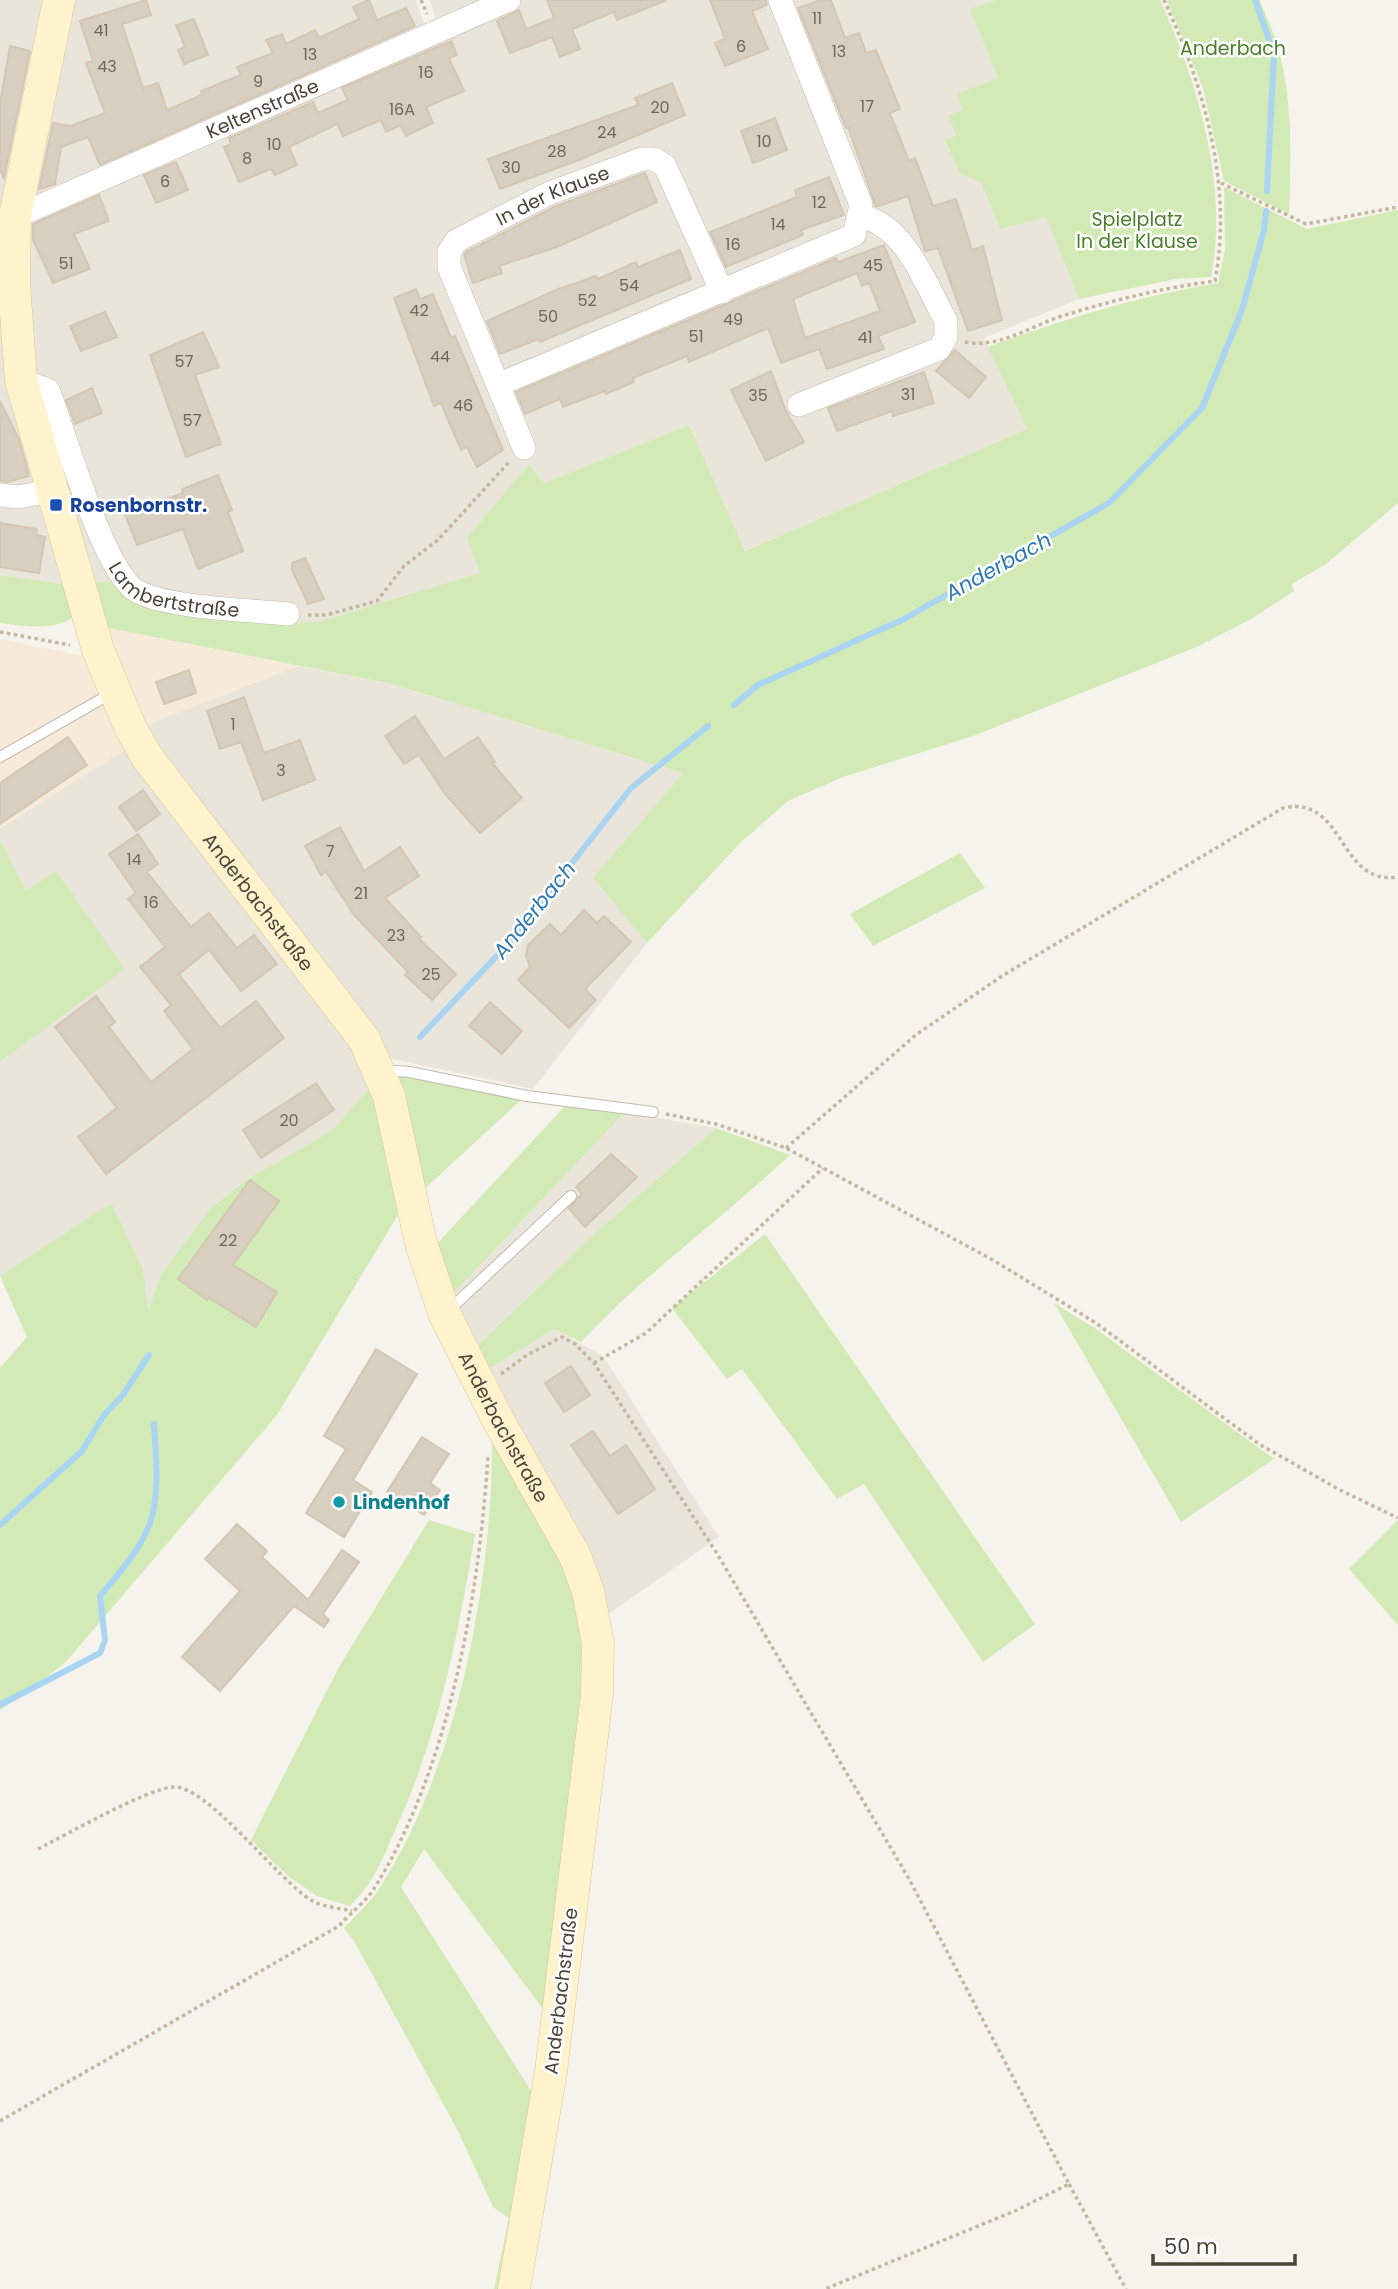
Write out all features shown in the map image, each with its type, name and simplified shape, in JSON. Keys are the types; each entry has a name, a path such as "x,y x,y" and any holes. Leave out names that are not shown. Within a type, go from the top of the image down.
{"main road":[{"path":"59,0 8,220 21,380 98,650"},
{"name":"Anderbachstraße","path":"98,650 147,757 364,1039 380,1070 402,1148 421,1243 444,1315 498,1420 575,1556 588,1591 598,1643 597,1695 551,2071 514,2289"}],"street":[{"name":"Keltenstraße","path":"8,220 509,0"},
{"path":"500,384 854,234 861,216 861,205 780,0"},
{"name":"In der Klause","path":"524,448 500,384 449,267 449,252 456,242 550,193 642,159 654,159 665,166 722,292"},
{"path":"799,406 939,349 946,337 946,321 899,238 875,219 861,216"},
{"name":"Lambertstraße","path":"21,380 48,390 103,542 123,580 136,591 167,600 288,614"},
{"path":"0,495 18,497 52,491"}],"lane":[{"path":"0,757 115,692"},
{"path":"380,1070 410,1072 527,1096 653,1112"},
{"path":"444,1315 572,1196"}],"path":[{"path":"946,337 983,346 1061,316 1135,295 1215,281 1219,258 1221,183 1200,91 1164,0"},
{"path":"1221,183 1306,224 1398,207"},
{"path":"288,614 326,615 377,601 404,566 438,540 474,497 524,448"},
{"path":"0,632 98,650"},
{"path":"786,1148 917,1034 1002,976 1283,808 1309,807 1330,823 1364,872 1379,878 1398,877"},
{"path":"653,1112 716,1124 786,1148 823,1168 1055,1296 1259,1444 1340,1490 1398,1518"},
{"path":"594,1363 646,1333 823,1168"},
{"path":"495,1379 527,1355 562,1337 575,1344 594,1363 716,1552 908,1877 1126,2289"},
{"path":"0,2120 339,1926 374,1889 422,1788 449,1702 483,1535 489,1444 498,1420"},
{"path":"37,1849 146,1796 174,1787 202,1798 287,1881 313,1902 352,1911"},
{"path":"825,2289 1017,2210 1069,2184"}],"shaded area":[{"path":"0,0 416,0 424,23 436,18 429,0 995,0 970,9 998,78 963,110 956,136 945,140 960,174 981,182 1000,229 1046,216 1079,299 984,338 1027,429 745,551 689,425 544,483 529,464 481,573 321,621 290,624 89,582 68,585 0,575"},
{"path":"104,627 298,666 143,726"},
{"path":"0,639 88,657 128,748 0,828"},
{"path":"298,666 392,684 683,773 594,878 647,943 533,1089 392,1059 374,1069 377,1079 333,1130 248,1179 211,1208 161,1274 147,1313 111,1203 0,1276 0,1062 8,1057 57,872 26,892 0,840 0,828 128,748 143,726"},
{"path":"625,1112 716,1128 593,1235 471,1352 448,1299"},
{"path":"554,1329 603,1356 719,1537 604,1617 482,1373"}],"green space":[{"name":"Spielplatz In der Klause","path":"995,0 1160,0 1198,100 1213,171 1216,242 1211,277 1176,279 1079,299 1046,217 1000,229 981,182 960,174 945,140 956,136 949,115 963,110 957,94 998,78 970,9"},
{"name":"Anderbach","path":"1167,0 1260,0 1277,45 1287,91 1289,214 1224,181 1203,88"},
{"path":"1224,187 1307,229 1398,210 1398,503 1326,564 1292,584 1294,591 1251,619 1199,646 973,736 843,777 788,801 741,842 647,943 593,878 683,773 392,684 104,627 89,582 115,582 290,624 321,621 480,573 467,538 529,464 544,483 689,425 745,551 1027,429 988,347 1102,309 1218,283 1225,250"},
{"path":"0,575 69,585 75,614 69,620 51,626 0,623"},
{"path":"0,840 26,891 56,871 125,969 0,1062"},
{"path":"960,853 985,888 873,946 850,914"},
{"path":"404,1075 523,1098 420,1193 395,1081"},
{"path":"377,1079 401,1210 277,1415 64,1664 0,1710 0,1368 27,1337 0,1276 111,1203 143,1270 148,1311 161,1274 211,1208 248,1179 333,1130"},
{"path":"567,1104 625,1112 448,1299 432,1249"},
{"path":"716,1128 790,1155 631,1293 581,1342 554,1329 482,1373 471,1352 593,1235"},
{"path":"765,1234 1035,1624 983,1662 864,1484 837,1499 742,1369 727,1379 672,1308"},
{"path":"1054,1303 1096,1329 1274,1459 1181,1522"},
{"path":"496,1437 567,1559 592,1649 549,2017 424,1849 401,1887 537,2100 504,2289 494,2289 509,2218 493,2207 458,2131 354,1941 344,1928 379,1889 406,1841 430,1788 449,1732 477,1615 485,1556 492,1443"},
{"path":"429,1520 475,1534 462,1609 445,1684 411,1793 377,1870 350,1906 317,1896 288,1876 251,1840 339,1667"},
{"path":"1398,1520 1398,1625 1349,1569"}],"building":[{"path":"146,0 151,15 122,24 143,88 158,83 167,110 202,95 201,91 241,75 237,67 273,53 266,40 282,34 286,44 315,30 319,38 359,19 353,7 369,0 377,20 406,8 415,26 100,165 88,137 61,147 55,184 39,189 53,123 70,126 105,113 86,63 93,61 80,21"},
{"path":"547,0 665,1 617,20 614,12 572,29 580,49 560,57 552,37 510,53 497,21 519,10 526,29 554,18"},
{"path":"710,0 766,0 767,5 752,11 768,49 725,66 715,43 725,39"},
{"path":"821,0 831,0 845,38 859,33 866,53 876,50 900,109 890,113 909,161 915,158 933,206 956,199 972,250 983,246 1002,320 968,331 938,248 925,251 908,196 876,207 848,127 846,128 798,8"},
{"path":"194,19 208,55 184,64 178,50 185,47 176,25"},
{"path":"451,41 457,55 449,58 464,91 426,107 433,123 406,136 401,125 386,132 381,120 343,136 337,124 289,147 297,165 275,175 271,169 239,182 224,147 231,144 229,138 313,102 318,113 348,100 342,88"},
{"path":"10,46 30,51 4,178 0,170 0,104"},
{"path":"672,83 685,115 579,160 500,189 488,159 638,105 635,98"},
{"path":"775,118 787,150 753,163 741,131"},
{"path":"176,162 188,190 156,203 144,175"},
{"path":"645,173 657,202 557,247 499,266 502,273 473,283 464,255 466,252 554,207"},
{"path":"829,177 844,215 801,230 803,235 726,267 710,232 797,197 795,190"},
{"path":"99,195 109,221 74,234 90,269 53,283 33,240 33,224"},
{"path":"884,245 915,322 878,336 884,349 827,369 819,349 781,363 768,328 689,362 687,356 633,378 634,382 606,394 605,391 563,407 560,399 525,414 516,392 836,258 838,262","holes":["857,273 862,286 869,283 880,311 805,338 793,299"]},
{"path":"680,250 691,279 540,342 539,339 500,354 487,321 556,290 596,276 598,279 636,262 638,267"},
{"path":"416,289 420,299 433,294 451,338 455,336 503,450 477,467 467,447 461,450 441,403 434,406 394,298"},
{"path":"105,312 117,337 81,351 70,326"},
{"path":"203,332 219,367 195,375 221,444 186,457 150,355"},
{"path":"955,350 986,377 969,398 936,371"},
{"path":"771,371 786,411 804,442 766,461 731,390"},
{"path":"924,372 934,403 893,416 892,411 837,431 828,408"},
{"path":"92,388 102,413 75,424 66,400"},
{"path":"0,401 19,439 29,476 7,482 0,481"},
{"path":"218,475 232,510 228,512 243,551 198,569 183,529 137,545 125,514 183,493 182,489"},
{"path":"0,523 37,529 36,535 45,537 39,573 0,567"},
{"path":"305,558 324,599 308,604 292,570 292,563"},
{"path":"189,670 196,693 164,704 156,682"},
{"path":"244,697 264,753 300,740 315,780 263,800 241,742 220,749 207,711"},
{"path":"415,716 444,759 478,737 495,762 492,763 522,798 480,833 445,794 419,755 404,764 385,736"},
{"path":"68,737 87,765 0,824 0,783"},
{"path":"143,790 160,814 136,831 119,807"},
{"path":"340,827 364,871 400,847 419,876 385,898 421,937 419,939 456,974 432,1000 405,975 408,972 354,915 326,872 321,875 305,846"},
{"path":"138,834 158,864 147,872 191,927 209,913 237,948 254,935 277,964 241,991 209,950 179,974 220,1028 256,1001 284,1038 106,1174 78,1137 117,1108 55,1027 96,996 115,1022 109,1027 151,1082 193,1049 164,1011 171,1005 140,967 165,947 128,899 136,893 109,854"},
{"path":"584,910 597,923 604,916 631,942 585,989 596,1000 569,1028 518,980 530,967 526,956 528,945 550,924 561,935"},
{"path":"490,1002 522,1031 502,1054 469,1026"},
{"path":"316,1083 334,1110 261,1158 243,1130"},
{"path":"611,1154 637,1177 585,1227 569,1208 582,1194 576,1187"},
{"path":"250,1180 279,1201 233,1265 277,1292 256,1327 209,1298 207,1300 178,1279"},
{"path":"376,1349 417,1374 353,1480 372,1492 344,1537 306,1513 346,1449 324,1436"},
{"path":"571,1366 590,1395 564,1412 545,1383"},
{"path":"593,1431 610,1456 626,1445 655,1489 618,1514 571,1445"},
{"path":"422,1437 449,1454 430,1483 440,1490 424,1515 387,1492"},
{"path":"237,1524 267,1551 262,1557 308,1600 342,1550 359,1562 323,1614 329,1620 324,1627 294,1606 220,1691 182,1657 240,1591 205,1559"}],"waterway":[{"name":"Anderbach","path":"1255,0 1274,53 1267,191"},
{"name":"Anderbach","path":"734,705 758,685 904,619 1109,503 1202,408 1242,310 1264,230 1266,211"},
{"name":"Anderbach","path":"420,1037 509,943 631,788 708,726"},
{"path":"0,1525 82,1451 104,1415 123,1395 149,1355"},
{"name":"Anderbach","path":"0,1705 100,1653 105,1640 100,1596 135,1553 153,1512 156,1474 154,1424"}],"place":[{"name":"Rosenbornstr.","path":"56,505"},
{"name":"Lindenhof","path":"339,1502"}]}
